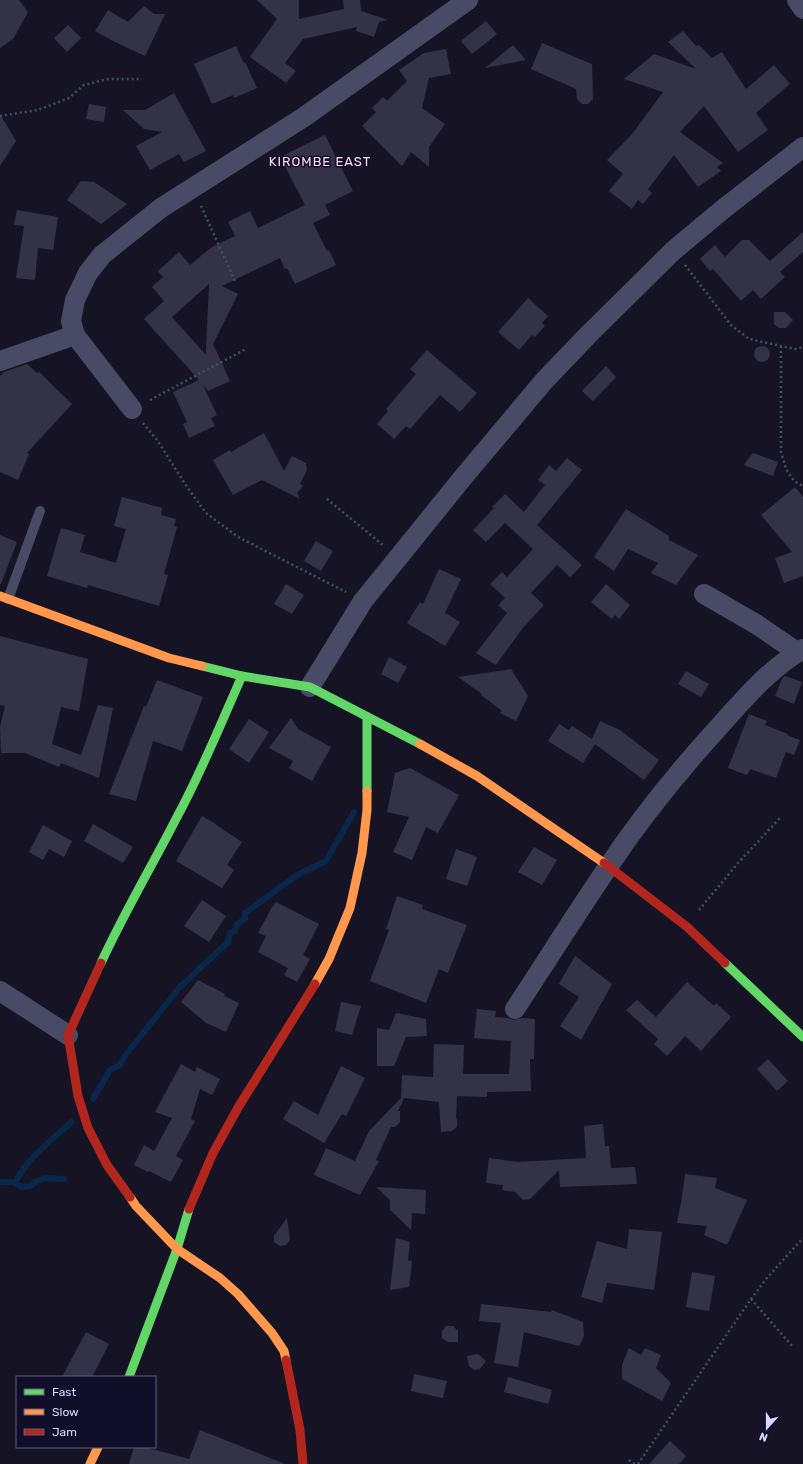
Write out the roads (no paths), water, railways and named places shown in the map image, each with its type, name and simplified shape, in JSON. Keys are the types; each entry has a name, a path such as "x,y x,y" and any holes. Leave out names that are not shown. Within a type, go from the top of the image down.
{"street":[{"path":"132,409 75,335 71,321 75,300 88,273 102,255 161,208 304,117 468,0"},
{"path":"797,0 803,9"},
{"path":"310,687 363,601 465,475 544,381 673,251 722,210 803,147"},
{"path":"0,361 75,335"},
{"path":"515,1009 609,866 650,810 702,745 740,702 768,675 800,651 704,594"},
{"path":"4,598 169,658 242,676 310,687 432,750 477,776 609,866 686,926 803,1037"},
{"path":"242,676 205,761 178,816 115,932 68,1035 78,1096 91,1134 107,1165 136,1206 177,1249 220,1278 238,1294 272,1332 284,1351 300,1430 303,1464"},
{"path":"129,1376 177,1249 188,1210 213,1153 239,1106 303,1004 329,959 350,908 362,853 367,810 367,717"},
{"path":"0,991 68,1035"},
{"path":"90,1464 98,1448"}],"lane":[{"path":"4,598 40,511"}],"waterway":[{"path":"93,1099 110,1070 120,1065 124,1057 179,988 228,942 230,933 235,931 237,924 245,919 245,913 297,875 326,861 354,812"},
{"path":"15,1183 20,1174 33,1158 71,1122"},
{"path":"0,1182 13,1182 22,1187 30,1186 37,1181 46,1178 64,1179"}],"district":[{"name":"KIROMBE EAST","path":"320,161"}]}
